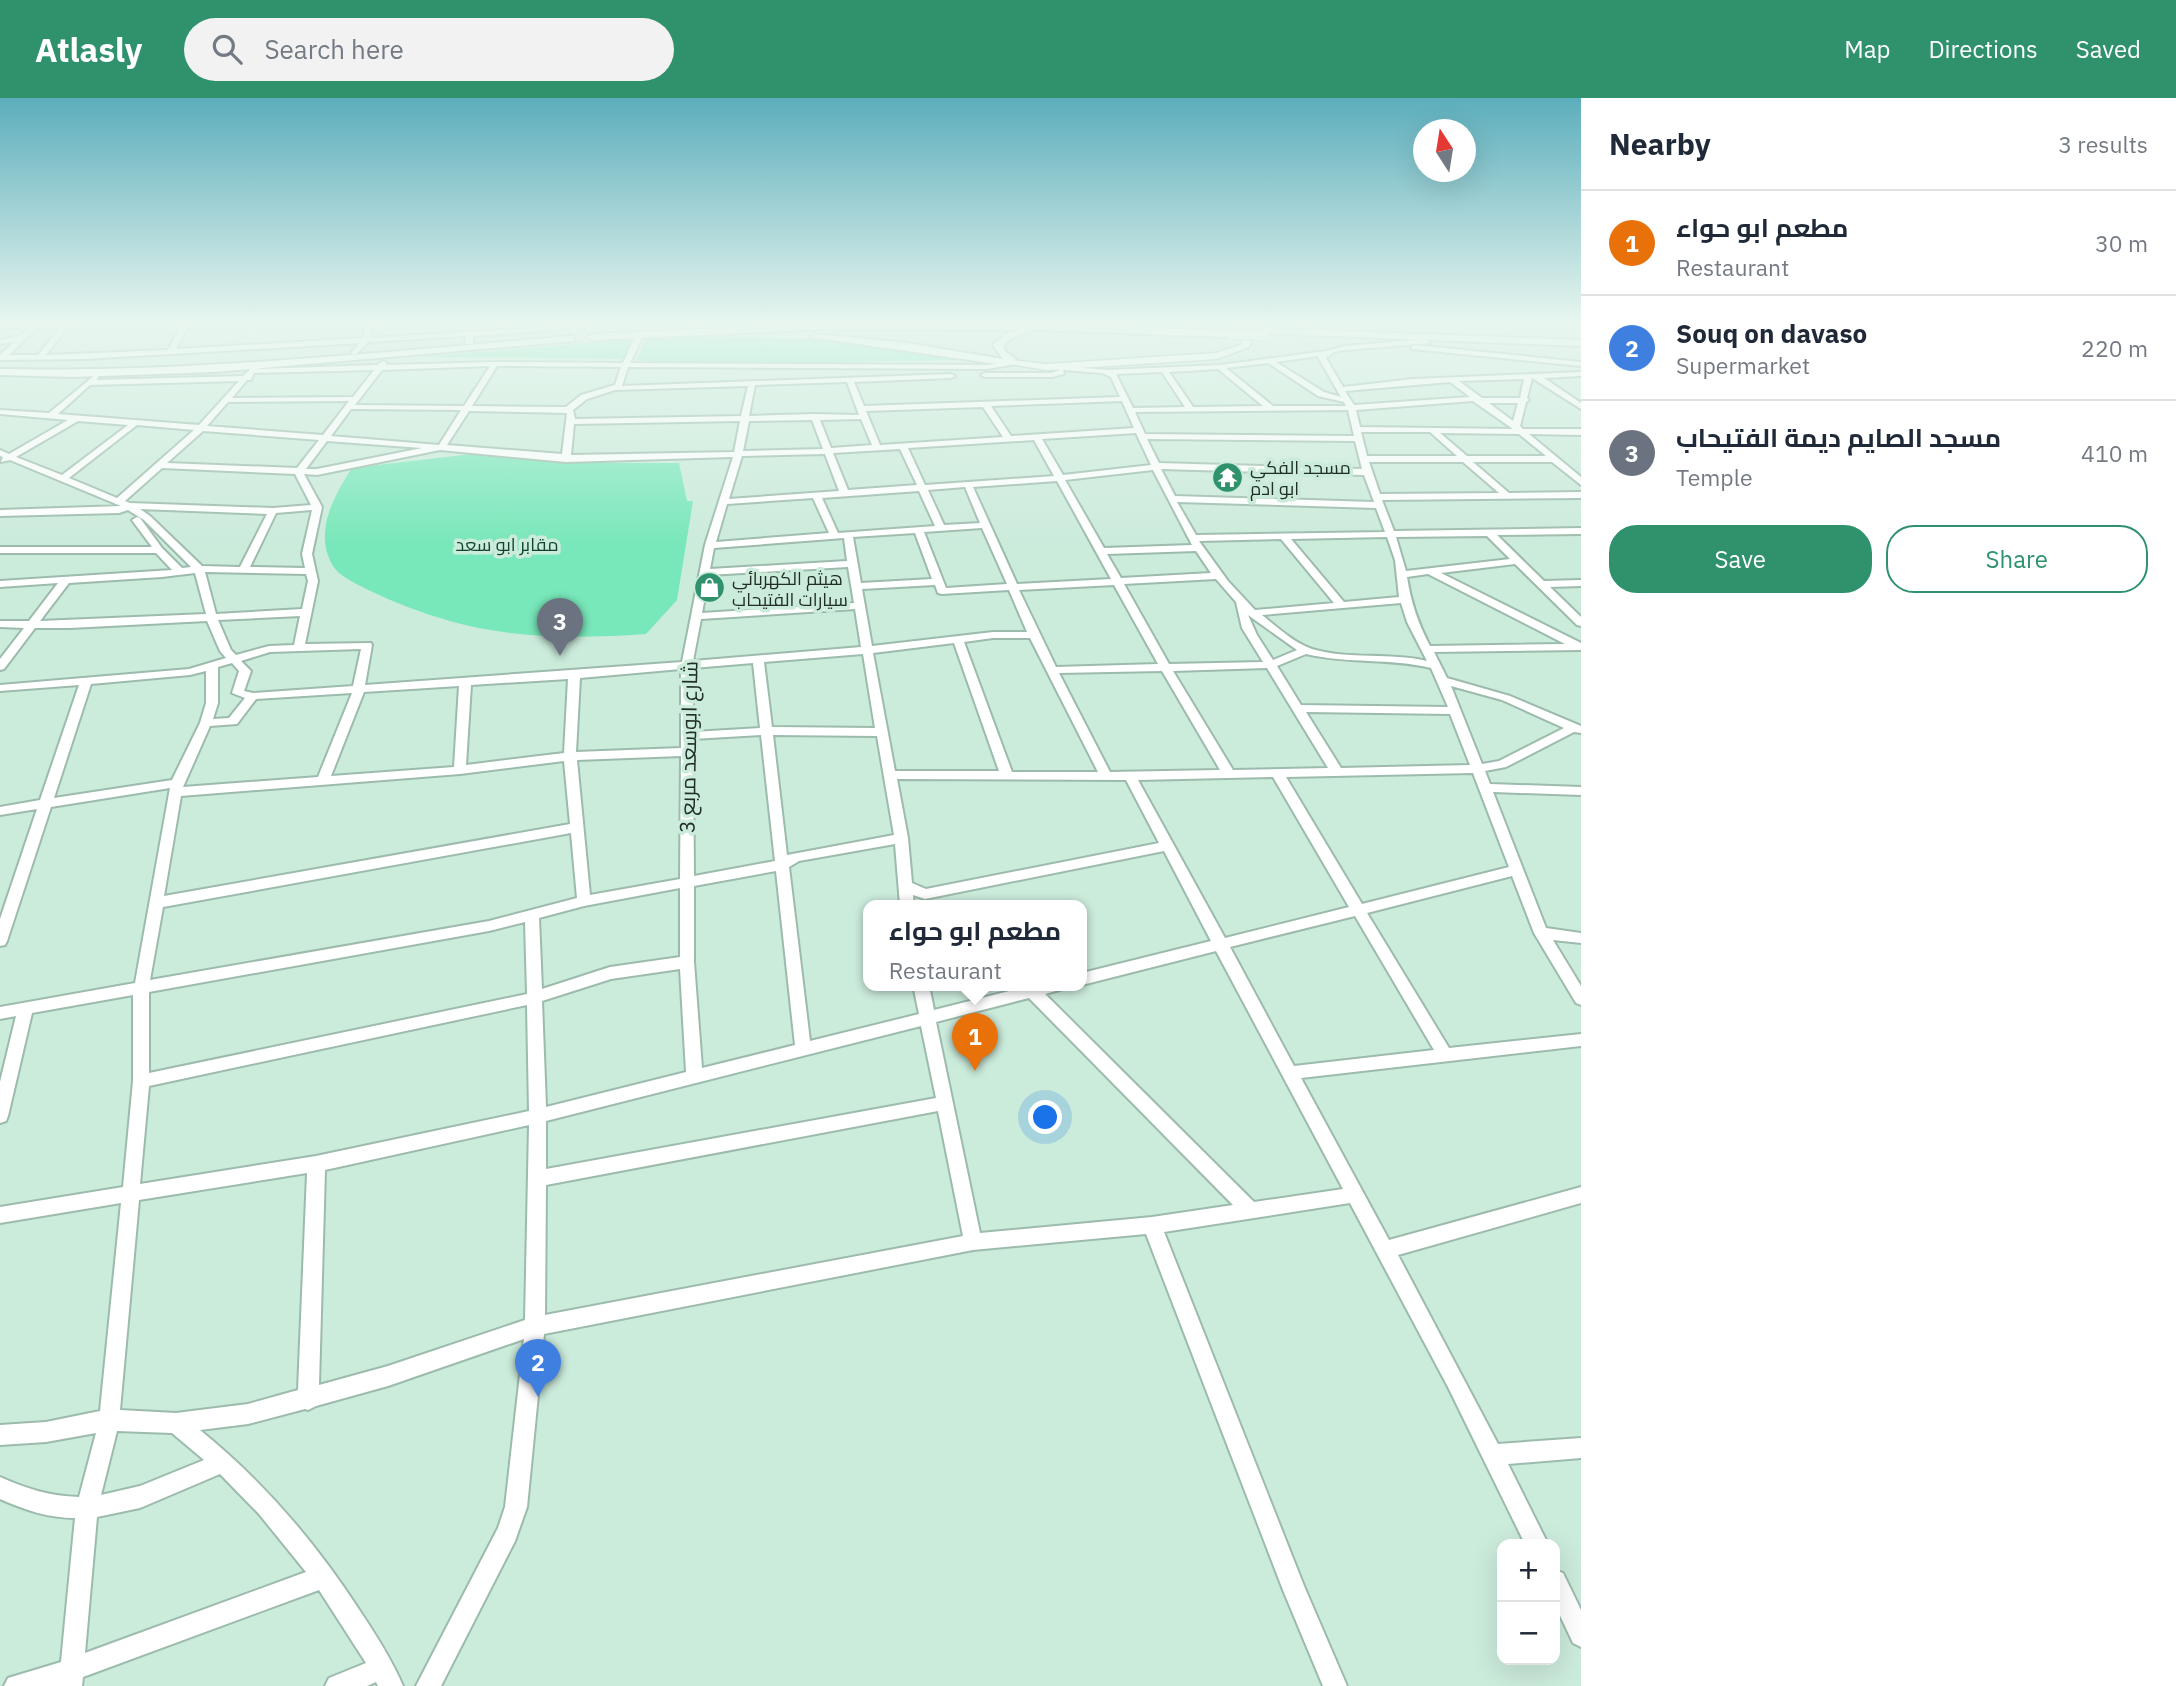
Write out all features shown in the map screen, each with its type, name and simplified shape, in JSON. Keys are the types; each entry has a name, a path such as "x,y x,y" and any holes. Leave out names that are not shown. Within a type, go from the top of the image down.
{"street":[{"path":"51,416 73,397"},
{"path":"122,506 230,397"},
{"path":"161,465 299,472 333,470 442,447 475,397"},
{"path":"350,407 568,410 584,397"},
{"name":"شارع ابوسعد مربع 3","path":"694,1077 687,962 687,663 710,545 738,454 749,397"},
{"path":"857,397 877,448"},
{"path":"1182,397 1191,410"},
{"path":"1256,397 1271,409"},
{"path":"1329,397 1350,405"},
{"path":"1346,397 1359,434 1367,472 1392,534 1403,574 1405,600 1434,666 1443,680 1541,933 1581,999"},
{"path":"1473,397 1519,429 1581,482"},
{"path":"1519,429 1526,397"},
{"path":"1566,397 1581,407"},
{"path":"227,400 356,399"},
{"path":"299,472 356,399"},
{"path":"570,422 745,419 985,403 1125,399 1198,548 1216,576 1252,613 1306,650 1407,659 1434,666"},
{"path":"1130,410 1271,409 1525,400"},
{"path":"985,403 1009,440"},
{"path":"566,459 570,422 568,410"},
{"path":"0,412 566,459 828,451 1141,433 1359,434 1519,429 1581,432"},
{"path":"814,416 845,494"},
{"path":"2,459 75,419"},
{"path":"62,479 133,425"},
{"path":"1433,431 1505,494"},
{"path":"1037,437 1167,670 1229,774"},
{"path":"903,447 942,528"},
{"path":"2,459 122,506 139,521 159,550 180,572"},
{"path":"1364,459 1553,459"},
{"path":"21,466 62,479 147,517 199,569 209,617 221,643 245,671 239,693 253,696 358,692 575,676 687,663 867,650 993,635 1034,635"},
{"path":"723,502 1059,478 1156,467 1367,472"},
{"path":"299,472 317,507 307,554 312,571 308,612 299,647"},
{"path":"968,485 1034,635 1106,776"},
{"path":"1174,499 1377,501 1505,494 1581,495"},
{"path":"817,496 835,537"},
{"path":"0,513 122,506 273,511 317,507"},
{"path":"243,570 273,511"},
{"path":"710,545 985,525"},
{"path":"918,529 941,586"},
{"path":"1193,538 1491,535 1581,531"},
{"path":"1491,535 1581,622"},
{"path":"848,536 856,596 901,838 906,900"},
{"path":"1284,537 1342,606"},
{"path":"1102,551 1198,548"},
{"path":"0,550 159,550"},
{"path":"1403,574 1518,561"},
{"path":"705,572 853,564"},
{"path":"0,584 199,569 312,571"},
{"path":"1432,572 1580,647"},
{"path":"697,616 941,586 1012,587 1216,576"},
{"path":"0,667 66,579"},
{"path":"1542,583 1581,583"},
{"path":"1252,613 1405,600"},
{"path":"1241,602 1242,617 1247,628 1337,772"},
{"path":"0,624 70,625 308,612"},
{"path":"958,639 1007,776"},
{"path":"0,688 181,674 212,667 232,657 260,650 368,646 358,692 322,782"},
{"path":"1426,649 1580,647"},
{"path":"1053,670 1271,666 1306,650"},
{"path":"758,659 803,1049"},
{"path":"70,1677 87,1510 109,1420 141,1081 141,990 177,788 206,723 213,692 212,667"},
{"path":"575,676 570,756 584,901"},
{"path":"1443,680 1506,698 1577,729"},
{"path":"0,941 86,681"},
{"path":"460,770 465,683"},
{"path":"206,723 233,721 253,696"},
{"path":"1298,708 1455,711"},
{"path":"889,775 1130,776 1476,769 1502,764 1577,729"},
{"path":"688,736 766,731 882,732"},
{"path":"0,811 177,788 322,782 460,770 570,756 689,752"},
{"path":"1277,773 1445,1055"},
{"path":"1130,776 1493,1455 1535,1539"},
{"path":"1483,788 1581,791"},
{"path":"156,903 575,828"},
{"path":"0,1013 25,1011 489,926 584,901 686,884 780,865 795,858 901,838"},
{"path":"925,894 1168,846"},
{"path":"1087,978 1517,870"},
{"path":"904,885 925,894 932,900"},
{"path":"428,1686 491,1567 516,1507 535,1326 538,1116 533,915"},
{"path":"1541,933 1581,937"},
{"path":"141,1081 534,998 610,973 687,962"},
{"path":"922,991 973,1242"},
{"path":"0,1214 316,1164 538,1116 926,1018 1020,991"},
{"path":"1033,991 1250,1210"},
{"path":"0,1116 25,1011"},
{"path":"1288,1073 1581,1040"},
{"path":"536,1179 946,1103"},
{"path":"308,1400 316,1164"},
{"path":"0,1435 46,1432 109,1420 176,1423 248,1414 308,1400 535,1326 973,1242 1152,1225 1353,1195"},
{"path":"1384,1250 1581,1195"},
{"path":"1152,1225 1294,1590 1335,1686"},
{"path":"176,1423 248,1486 321,1578 387,1677 337,1686"},
{"path":"1493,1455 1581,1448"},
{"path":"0,1488 28,1500 87,1510 155,1494 221,1462"},
{"path":"16,1686 70,1677 321,1578"},
{"path":"1560,1591 1581,1635"}],"green space":[{"name":"مقابر ابو سعد","path":"489,452 591,463 679,463 687,501 693,501 677,600 646,634 541,636 477,627 411,608 377,594 336,570 327,553 325,527 333,502 352,468"}],"place":[{"name":"مسجد الفكي ابو ادم","path":"1227,477"},
{"name":"هيثم الكهربائي سيارات الفتيحاب","path":"709,588"},
{"name":"مسجد الصايم ديمة الفتيحاب","path":"560,656"},
{"name":"مطعم ابو حواء","path":"975,1071"},
{"name":"Souq on davaso","path":"538,1397"}]}
